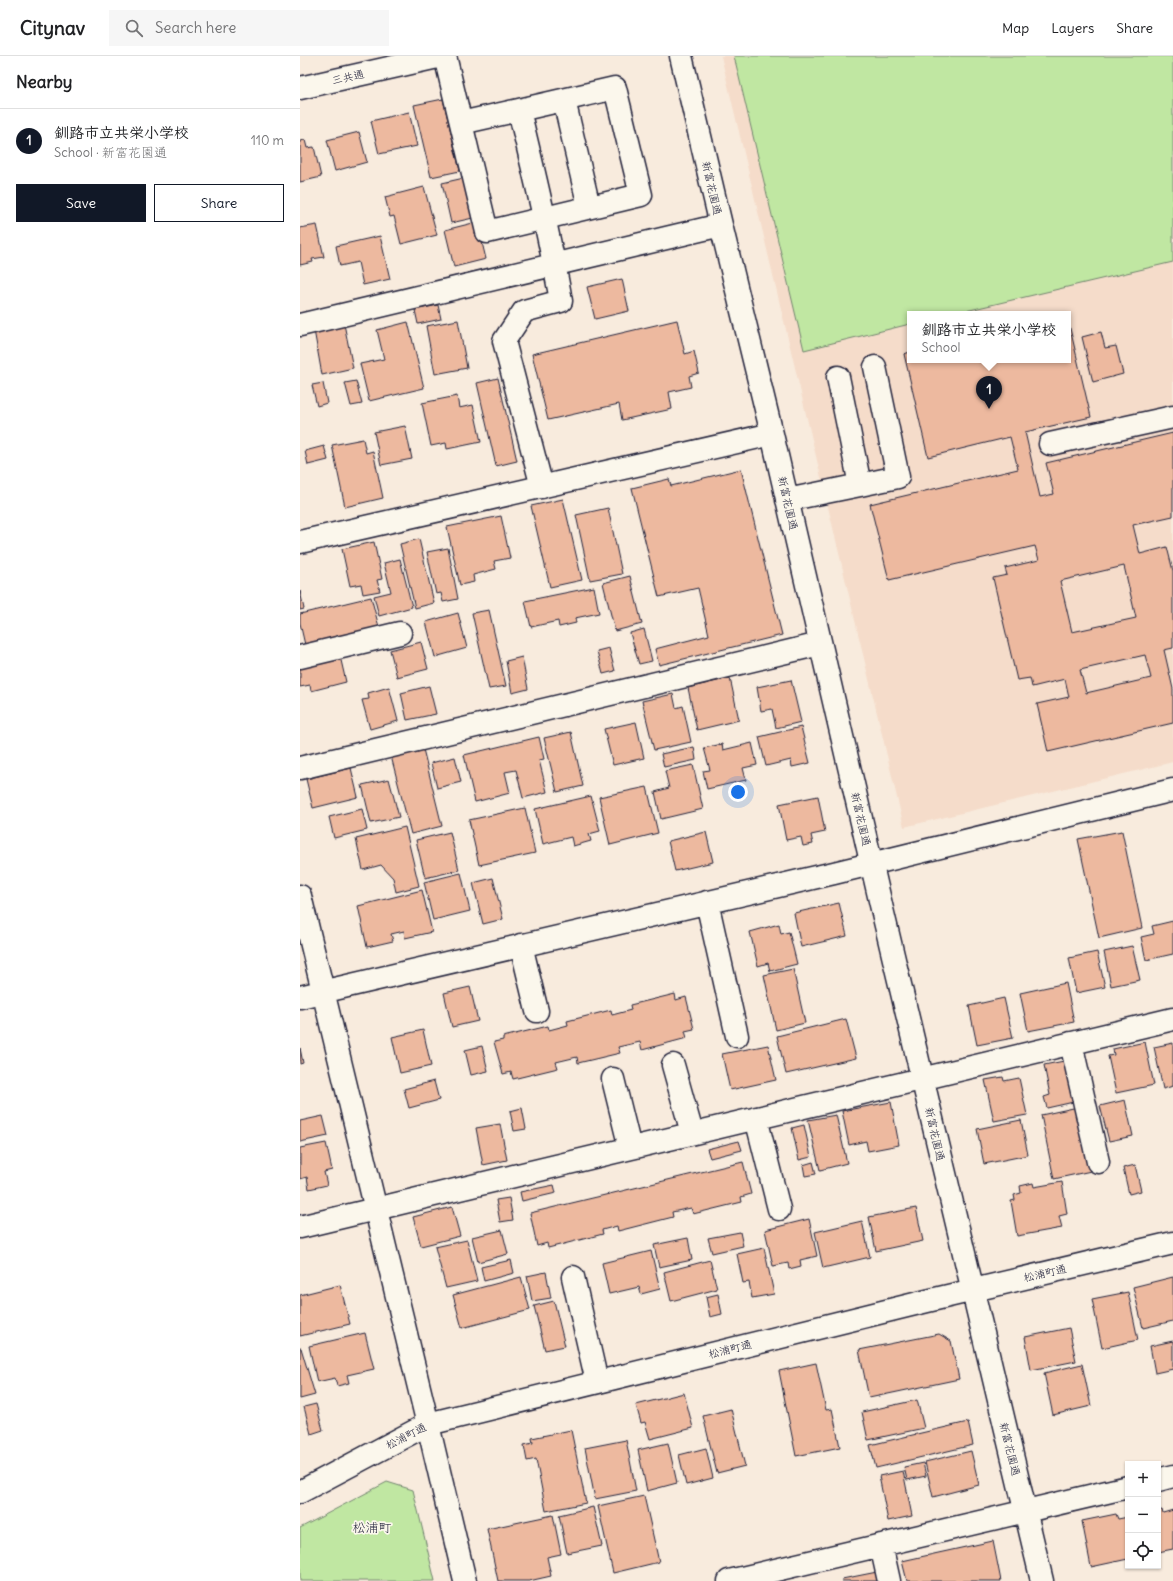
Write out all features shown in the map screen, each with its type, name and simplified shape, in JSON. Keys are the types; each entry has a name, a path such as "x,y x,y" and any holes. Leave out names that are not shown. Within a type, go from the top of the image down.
{"street":[{"name":"三共通","path":"300,88 442,56"},
{"path":"445,56 487,232 641,195 615,88 461,123"},
{"name":"新富花園通","path":"682,56 721,225 772,434 871,864 1042,1581"},
{"path":"564,100 589,207"},
{"path":"519,110 555,264 562,301 524,311 504,341 542,487"},
{"path":"300,325 721,225"},
{"path":"787,500 898,477 875,367"},
{"path":"838,377 860,485"},
{"path":"1050,444 1173,416"},
{"path":"300,542 772,434"},
{"path":"300,657 400,633"},
{"path":"300,768 820,644"},
{"path":"300,997 871,864 1173,790"},
{"path":"300,896 465,1581"},
{"path":"707,902 737,1036"},
{"path":"521,945 536,1011"},
{"path":"300,1227 1173,1019"},
{"path":"1071,1044 1098,1162"},
{"path":"673,1065 692,1133"},
{"path":"613,1079 630,1148"},
{"path":"756,1118 778,1209"},
{"name":"松浦町通","path":"300,1492 428,1424 972,1290 1173,1243"},
{"path":"573,1277 597,1382"},
{"path":"1161,1479 1173,1476"},
{"path":"742,1579 1125,1488"},
{"path":"881,1545 889,1581"}],"shaded area":[{"path":"721,56 1173,56 1173,762 904,827"}],"green space":[{"path":"734,56 1173,56 1173,262 966,311 907,311 907,325 804,350"},
{"path":"387,1482 413,1490 435,1581 300,1581 300,1528"}],"building":[{"path":"443,99 460,171 431,177 414,105"},
{"path":"409,112 417,146 379,154 371,121"},
{"path":"359,132 367,162 335,171 327,140"},
{"path":"305,140 307,148 314,147 321,177 300,182 300,141"},
{"path":"464,178 473,218 451,223 442,183"},
{"path":"424,187 437,235 401,244 394,216 390,217 385,197"},
{"path":"477,222 486,259 454,267 445,230"},
{"path":"317,225 324,257 312,259 313,262 300,265 300,228"},
{"path":"380,236 390,279 363,285 358,262 340,266 336,246"},
{"path":"622,279 629,311 595,319 587,287"},
{"path":"438,305 441,319 418,324 415,310"},
{"path":"458,320 467,368 435,374 426,326"},
{"path":"677,320 685,354 694,351 699,373 689,376 691,387 669,392 672,409 622,420 619,404 548,420 532,354"},
{"path":"408,322 424,388 369,401 360,364 384,359 377,330"},
{"path":"344,324 353,368 322,375 314,330"},
{"path":"1101,332 1105,348 1116,346 1123,374 1093,382 1082,337"},
{"path":"1071,333 1091,417 1025,432 1040,497 1054,494 1046,463 1173,433 1173,516 1133,525 1140,554 1167,547 1173,571 1173,648 1164,650 1173,689 1173,723 1048,752 1037,704 1069,697 1065,679 1032,687 1030,678 1017,680 993,578 1007,575 1005,568 1039,560 1035,546 889,580 870,504 1018,469 1010,437 928,457 904,354 907,353 907,363 1071,363","holes":["1124,566 1136,618 1072,632 1060,581","1145,655 1151,678 1086,693 1080,670"]},
{"path":"498,378 517,461 496,466 477,383"},
{"path":"356,381 362,404 351,406 345,383"},
{"path":"323,383 327,403 317,406 312,385"},
{"path":"457,396 459,408 473,405 481,442 447,449 446,443 431,446 422,403"},
{"path":"405,426 412,459 381,465 374,432"},
{"path":"363,439 366,453 373,451 383,498 345,507 332,445"},
{"path":"324,446 328,460 308,465 305,451"},
{"path":"741,469 782,635 659,665 655,649 709,635 698,588 659,597 632,488 669,479 671,486"},
{"path":"563,499 582,580 550,587 531,506"},
{"path":"608,508 622,574 590,580 576,515"},
{"path":"501,516 510,558 494,561 496,569 473,575 474,582 460,585 447,527"},
{"path":"419,539 434,603 415,608 400,544"},
{"path":"374,542 382,579 377,580 380,591 363,594 361,584 350,586 342,549"},
{"path":"448,548 458,599 443,602 441,593 436,594 427,552"},
{"path":"400,559 412,607 379,616 374,596 391,592 384,563"},
{"path":"630,576 642,624 615,631 603,583"},
{"path":"594,587 599,613 575,618 576,623 559,627 558,621 531,627 525,601"},
{"path":"300,591 304,609 300,610"},
{"path":"371,597 379,627 305,645 300,623 300,614"},
{"path":"489,610 506,686 489,689 472,613"},
{"path":"458,613 467,648 435,657 426,622"},
{"path":"644,629 652,661 639,664 630,633"},
{"path":"421,642 428,669 397,677 390,650"},
{"path":"609,648 615,671 603,674 597,651"},
{"path":"340,656 346,682 311,691 310,685 300,687 300,666"},
{"path":"522,657 528,689 512,693 506,661"},
{"path":"730,678 739,720 697,730 688,688"},
{"path":"791,680 801,722 776,728 772,709 761,711 757,687"},
{"path":"429,686 436,714 407,720 401,693"},
{"path":"389,687 398,721 370,729 362,700 369,699 368,693"},
{"path":"673,694 676,708 683,706 691,742 654,750 642,701"},
{"path":"636,722 644,758 613,765 604,729"},
{"path":"801,727 810,763 792,767 791,760 766,766 759,737"},
{"path":"571,732 583,786 557,792 544,738"},
{"path":"539,737 544,759 539,760 547,792 523,798 516,770 505,772 510,793 475,802 464,755"},
{"path":"752,743 757,765 743,768 746,780 707,789 703,771 710,770 704,748 722,744 723,750"},
{"path":"694,747 696,760 664,767 661,754"},
{"path":"423,749 442,826 411,834 391,756"},
{"path":"455,757 461,782 437,788 431,763"},
{"path":"693,765 703,809 661,819 655,792 669,788 665,771"},
{"path":"351,768 358,797 313,808 306,779"},
{"path":"389,779 399,817 371,823 362,785"},
{"path":"647,787 658,833 610,845 599,797"},
{"path":"591,796 600,831 589,834 591,841 573,846 571,837 543,844 535,809"},
{"path":"818,796 825,832 811,835 813,844 803,846 801,837 786,840 779,804"},
{"path":"525,808 535,853 479,865 469,820"},
{"path":"362,809 367,830 334,838 329,817"},
{"path":"405,827 419,886 396,892 393,878 381,865 363,870 356,839"},
{"path":"1122,831 1142,928 1099,938 1078,839"},
{"path":"450,832 459,870 425,878 416,840"},
{"path":"706,832 713,862 675,871 668,841"},
{"path":"461,873 470,911 433,920 424,882"},
{"path":"493,878 503,919 483,924 473,883"},
{"path":"422,890 432,932 405,938 404,931 391,934 393,941 367,947 358,906"},
{"path":"839,903 847,936 801,947 794,913"},
{"path":"1173,921 1173,954 1146,960 1141,937 1154,934 1152,926"},
{"path":"779,924 781,934 789,932 797,964 770,971 768,963 758,966 750,932"},
{"path":"1132,946 1140,980 1111,986 1104,952"},
{"path":"1097,952 1105,987 1076,993 1069,958"},
{"path":"793,969 805,1023 776,1030 764,975"},
{"path":"1066,983 1074,1022 1028,1031 1020,993"},
{"path":"470,987 478,1021 452,1027 444,993"},
{"path":"675,994 676,1000 686,997 694,1029 685,1031 687,1038 642,1050 640,1042 618,1047 620,1053 578,1063 577,1057 556,1062 558,1068 513,1079 511,1072 503,1074 494,1042 503,1040 503,1037 548,1026 549,1030 568,1025 567,1021 611,1010 612,1015 631,1010 630,1005"},
{"path":"1004,998 1013,1038 977,1045 969,1006"},
{"path":"846,1019 856,1058 786,1074 777,1036"},
{"path":"423,1030 431,1066 400,1073 392,1037"},
{"path":"1145,1042 1154,1085 1116,1093 1108,1056 1114,1055 1113,1049"},
{"path":"1173,1043 1173,1086 1163,1089 1154,1047"},
{"path":"768,1045 776,1080 730,1090 722,1054"},
{"path":"482,1046 488,1071 471,1075 465,1050"},
{"path":"300,1048 303,1063 300,1064"},
{"path":"1069,1060 1078,1101 1047,1108 1044,1097 1050,1095 1044,1065"},
{"path":"1003,1077 1004,1081 1019,1078 1027,1115 994,1121 985,1080"},
{"path":"434,1081 439,1100 409,1108 404,1089"},
{"path":"1125,1100 1133,1136 1109,1141 1100,1106"},
{"path":"891,1102 899,1145 868,1151 866,1141 849,1145 842,1111"},
{"path":"1078,1107 1091,1171 1054,1179 1041,1115"},
{"path":"522,1108 526,1129 514,1131 510,1111"},
{"path":"836,1115 847,1163 820,1170 808,1120"},
{"path":"323,1116 328,1136 300,1142 300,1121"},
{"path":"1021,1120 1028,1155 984,1164 977,1129"},
{"path":"500,1124 507,1160 483,1165 476,1128"},
{"path":"804,1125 811,1157 799,1160 792,1128"},
{"path":"739,1141 742,1150 710,1158 707,1149"},
{"path":"326,1143 332,1170 324,1172 327,1185 309,1189 307,1177 300,1179 300,1148"},
{"path":"743,1162 751,1194 741,1197 742,1202 693,1214 691,1208 672,1212 673,1217 618,1231 617,1226 602,1230 603,1234 548,1248 547,1243 537,1246 530,1213"},
{"path":"813,1162 816,1174 805,1176 803,1165"},
{"path":"1135,1165 1141,1191 1129,1194 1123,1168"},
{"path":"1062,1182 1067,1214 1059,1216 1062,1228 1017,1236 1011,1201 1015,1200 1014,1195 1021,1193 1020,1186 1033,1183 1034,1187"},
{"path":"554,1185 556,1193 522,1201 520,1192"},
{"path":"509,1198 513,1220 500,1222 496,1200"},
{"path":"452,1207 460,1236 421,1246 413,1217"},
{"path":"916,1208 923,1241 876,1251 869,1217"},
{"path":"809,1219 817,1256 800,1260 801,1266 789,1269 788,1263 773,1266 765,1230"},
{"path":"862,1221 870,1257 823,1268 815,1232"},
{"path":"502,1230 508,1254 478,1262 472,1237"},
{"path":"740,1232 743,1246 712,1253 708,1238"},
{"path":"688,1238 692,1260 659,1267 654,1245"},
{"path":"467,1240 477,1281 446,1288 435,1247"},
{"path":"764,1248 774,1294 752,1298 749,1282 743,1283 737,1254"},
{"path":"651,1251 660,1289 641,1294 639,1287 609,1294 602,1263"},
{"path":"511,1260 514,1273 484,1281 481,1267"},
{"path":"710,1260 717,1289 671,1301 664,1272"},
{"path":"546,1272 551,1298 532,1301 527,1276"},
{"path":"521,1277 530,1310 462,1328 453,1295"},
{"path":"1173,1277 1173,1321 1143,1328 1133,1287"},
{"path":"340,1285 350,1324 300,1336 300,1295"},
{"path":"1128,1292 1138,1340 1102,1348 1092,1299"},
{"path":"718,1294 722,1314 710,1317 706,1297"},
{"path":"554,1301 565,1346 545,1350 534,1306"},
{"path":"1069,1328 1076,1361 1031,1370 1025,1337"},
{"path":"365,1333 374,1369 347,1375 349,1383 337,1386 335,1378 317,1382 309,1346"},
{"path":"939,1334 951,1341 959,1379 869,1398 859,1350"},
{"path":"1173,1341 1173,1369 1155,1373 1150,1346"},
{"path":"300,1348 315,1395 300,1399"},
{"path":"816,1363 826,1410 832,1409 840,1447 796,1456 779,1371"},
{"path":"1082,1364 1091,1406 1053,1415 1044,1373"},
{"path":"684,1393 693,1428 650,1439 645,1422 641,1423 636,1405"},
{"path":"917,1400 924,1428 868,1440 862,1412"},
{"path":"316,1404 323,1430 311,1434 304,1407"},
{"path":"731,1409 745,1466 717,1473 703,1416"},
{"path":"968,1422 973,1445 876,1468 870,1445"},
{"path":"571,1430 586,1503 546,1511 536,1459 527,1461 524,1445 533,1443 532,1438"},
{"path":"626,1440 636,1491 595,1499 585,1448"},
{"path":"668,1443 677,1483 647,1491 638,1450"},
{"path":"706,1448 713,1478 686,1485 679,1455"},
{"path":"971,1451 979,1485 933,1497 925,1462"},
{"path":"923,1463 926,1476 907,1480 904,1467"},
{"path":"903,1471 912,1516 888,1521 879,1476"},
{"path":"644,1496 659,1562 613,1573 598,1506"},
{"path":"593,1507 602,1546 567,1553 559,1515"},
{"path":"1161,1510 1163,1513 1173,1510 1173,1549 1161,1551 1161,1533"},
{"path":"1116,1514 1118,1519 1125,1518 1125,1560 1091,1567 1082,1521"},
{"path":"553,1515 561,1554 547,1557 551,1576 529,1581 498,1581 487,1529"},
{"path":"993,1541 1001,1581 907,1581 902,1561"},
{"path":"877,1572 879,1581 842,1581 842,1579"}],"place":[{"name":"釧路市立共栄小学校","path":"989,409"}],"district":[{"name":"松浦町","path":"372,1527"}]}
